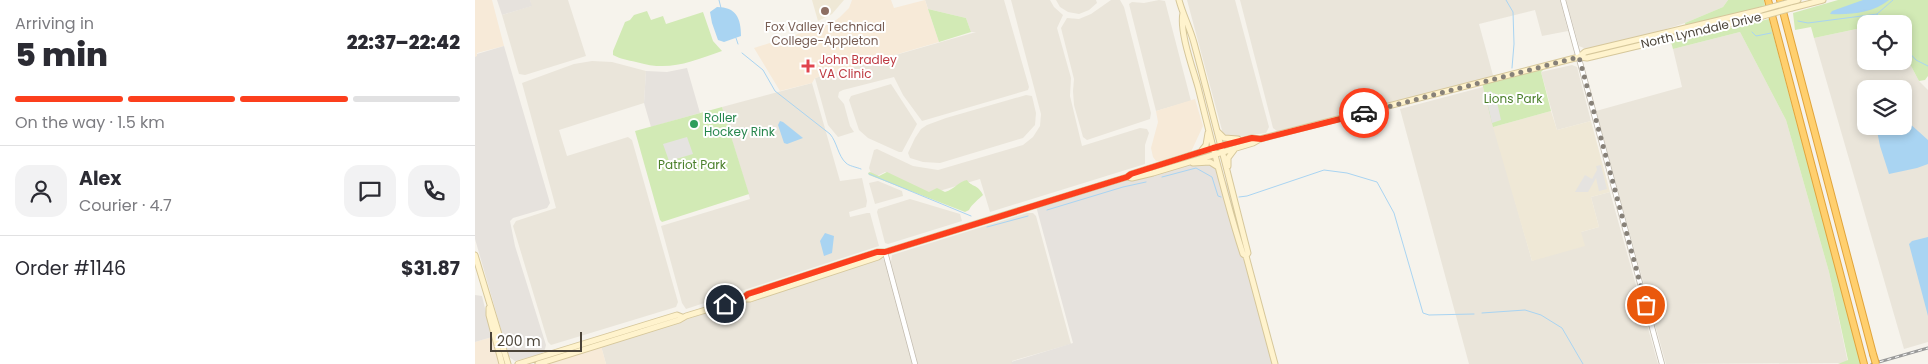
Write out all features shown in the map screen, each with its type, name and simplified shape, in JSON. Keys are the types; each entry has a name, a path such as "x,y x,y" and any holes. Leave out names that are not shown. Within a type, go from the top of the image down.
{"highway":[{"path":"1768,0 1863,360"},
{"path":"1780,0 1876,364"}],"main road":[{"path":"1179,0 1189,24 1248,253 1246,256"},
{"name":"North Lynndale Drive","path":"1791,5 1798,0"},
{"name":"North Lynndale Drive","path":"1221,149 1237,148 1261,139 1579,57 1587,58 1791,5 1823,0"},
{"path":"1183,13 1181,19 1188,52 1233,225 1243,254 1246,256 1275,364"},
{"path":"1215,127 1223,138 1241,141"},
{"path":"1199,152 1206,145 1209,131"},
{"name":"North Lynndale Drive","path":"1127,177 1132,178 1181,164 1241,141 1252,138 1261,139"},
{"path":"1231,188 1233,184 1227,160 1230,154 1237,148"},
{"name":"North Lynndale Drive","path":"538,364 679,320 682,317 742,299 750,299 878,257 885,252 1127,177 1131,174 1199,152 1214,151"},
{"path":"1181,164 1185,166 1208,162 1218,167"},
{"path":"475,255 502,364"},
{"path":"489,307 494,314 508,364"},
{"name":"North Lynndale Drive","path":"518,364 677,315 682,317"}],"street":[{"path":"1563,0 1662,364"},
{"path":"885,252 915,364"}],"shaded area":[{"path":"475,0 492,0 504,46 477,53 477,57 475,57"},
{"path":"497,0 530,0 532,6 502,15"},
{"path":"530,0 568,0 586,56 525,75 519,74 502,15 531,6"},
{"name":"Fox Valley Technical College-Appleton","path":"812,0 844,0 832,14 818,21"},
{"path":"852,0 891,0 894,8 925,0 939,42 815,78 812,83 780,91 754,48 832,23 849,8"},
{"path":"925,0 1004,0 1029,87 1028,90 922,121 903,95 894,77 839,92 838,97 844,104 850,126 854,132 838,137 828,125 815,78 976,32 971,32 966,18 928,9"},
{"path":"1011,0 1050,0 1054,7 1063,15 1057,28 1071,78 1070,96 1082,146 1140,128 1147,129 1149,133 1145,145 1145,164 990,212 980,179 929,194 885,172 877,176 871,173 869,168 874,150 877,149 913,166 938,170 1023,145 1033,137 1040,126 1041,114"},
{"path":"1056,0 1096,0 1097,3 1089,10 1079,14 1068,12 1060,7"},
{"path":"1111,0 1120,0 1124,7 1151,113 1150,119 1087,140 1083,137 1074,105 1074,79 1061,28 1067,18 1079,19 1091,14"},
{"path":"1159,0 1165,1 1191,101 1156,111 1129,4 1132,2 1144,3"},
{"path":"1187,0 1235,0 1269,127 1266,133 1229,138 1223,134"},
{"path":"1240,0 1560,0 1568,31 1542,36 1535,10 1479,24 1494,79 1400,104 1398,100 1277,131 1273,128"},
{"path":"1566,0 1728,0 1723,7 1685,23 1650,34 1586,49 1579,46"},
{"path":"1857,29 1857,70 1912,70 1912,68 1919,81 1928,90 1928,342 1904,349 1814,38"},
{"path":"1740,32 1786,120 1829,272 1848,363 1666,364 1596,111 1682,87 1673,49"},
{"path":"504,46 550,203 547,208 513,218 510,221 515,246 546,345 542,354 515,361 509,357 475,239 475,57 477,54"},
{"path":"592,61 612,62 646,71 644,103 559,130 567,156 628,137 632,140 678,302 676,307 551,345 548,342 513,226 516,221 556,208 522,83 574,64"},
{"path":"1572,65 1577,67 1591,121 1557,130 1541,72"},
{"path":"687,68 700,113 651,127 644,103 646,71 667,72"},
{"path":"812,83 840,181 862,178 867,201 866,207 849,212 850,217 870,213 879,246 686,309 682,303 661,226 750,199 722,107"},
{"path":"891,84 917,124 902,152 868,138 859,130 849,100 851,96"},
{"path":"1483,87 1532,261 1581,232 1599,227 1591,197 1610,192 1658,364 1469,364 1400,109"},
{"path":"1491,91 1495,93 1501,120 1492,123 1485,93"},
{"path":"1026,95 1032,96 1036,113 1035,125 1023,138 940,163 923,162 910,158 908,153 915,138 921,129 927,125"},
{"path":"1195,99 1203,126 1190,154 1163,162 1156,161 1151,148 1158,122 1156,111"},
{"path":"1551,111 1557,130 1591,121 1610,192 1591,197 1599,227 1581,232 1585,246 1532,261 1493,127"},
{"path":"687,137 693,154 669,161 663,144"},
{"path":"1199,162 1208,162 1218,167 1232,193 1246,257 1275,364 1012,364 1011,362 1073,343 1036,206 1127,177"},
{"path":"1601,165 1607,189 1599,191 1596,178 1588,192 1575,192 1585,175 1592,179 1597,170 1596,166"},
{"path":"878,181 902,191 903,196 875,204 869,183"},
{"path":"910,199 960,214 962,221 888,244 885,243 877,212 878,209"},
{"path":"1027,213 1033,213 1036,216 1071,344 1012,361 1012,364 918,364 895,280 891,262 892,255"},
{"path":"882,258 885,261 914,364 606,364 601,346"},
{"path":"475,295 482,296 492,337 475,342"},
{"path":"492,337 499,364 475,364 475,342"},
{"path":"601,346 606,364 544,364"}],"green space":[{"path":"1728,0 1764,0 1765,6 1686,27 1685,23 1723,7"},
{"path":"1838,0 1928,0 1928,76 1925,80 1919,81 1912,68 1912,15 1857,15 1857,29 1814,38 1811,27 1795,30 1793,13"},
{"path":"928,9 966,18 971,32 939,42"},
{"path":"647,11 651,20 663,16 666,24 703,12 713,41 722,51 689,62 669,66 648,65 613,55 625,22 634,15"},
{"path":"1769,19 1860,364 1838,364 1848,360 1829,272 1786,120 1740,32 1673,49 1671,42"},
{"name":"Lions Park","path":"1547,66 1541,72 1551,111 1493,127 1482,83"},
{"name":"Patriot Park","path":"722,107 749,194 662,222 635,131"},
{"path":"887,172 929,192 937,188 945,192 967,180 979,189 983,195 965,212 869,175 868,173 879,176"}],"water":[{"path":"1863,0 1889,0 1876,8 1861,12 1830,14 1832,11"},
{"path":"717,7 733,11 740,24 741,36 724,42 718,40 710,12"},
{"path":"780,121 803,138 787,144 784,143 778,125"},
{"path":"1912,126 1928,140 1928,164 1889,174 1878,135 1912,135"},
{"path":"825,233 834,236 832,253 824,256 820,241"},
{"path":"1928,237 1928,316 1909,244 1912,241"}],"waterway":[{"path":"719,0 721,8"},
{"path":"1506,0 1513,12 1514,44 1512,68"},
{"path":"1877,14 1893,0"},
{"path":"1869,15 1878,15"},
{"path":"1798,21 1808,23 1857,17"},
{"path":"1752,32 1756,36 1771,33"},
{"path":"736,38 738,44"},
{"path":"742,53 763,70 775,91 830,134 846,163 861,169"},
{"path":"1912,56 1928,66"},
{"path":"1162,177 1196,168 1212,177 1218,196 1221,197"},
{"path":"1239,197 1324,170 1347,173 1377,182 1394,213 1423,313 1429,315 1474,314"},
{"path":"869,174 971,216"},
{"path":"1047,210 1146,182"},
{"path":"987,227 1028,216"},
{"path":"1482,313 1525,310 1541,315 1562,328 1583,364"}],"railway":[{"path":"1872,364 1928,348"}],"way so far":[{"path":"1364,113 1579,57 1646,305"}],"place":[{"name":"Fox Valley Technical College-Appleton","path":"825,11"},
{"name":"John Bradley VA Clinic","path":"808,66"},
{"name":"Roller Hockey Rink","path":"694,124"}],"route":[{"path":"725,304 742,299 748,294 837,264 877,252 885,252 1090,189 1213,148 1252,138 1261,139 1364,113"}]}
